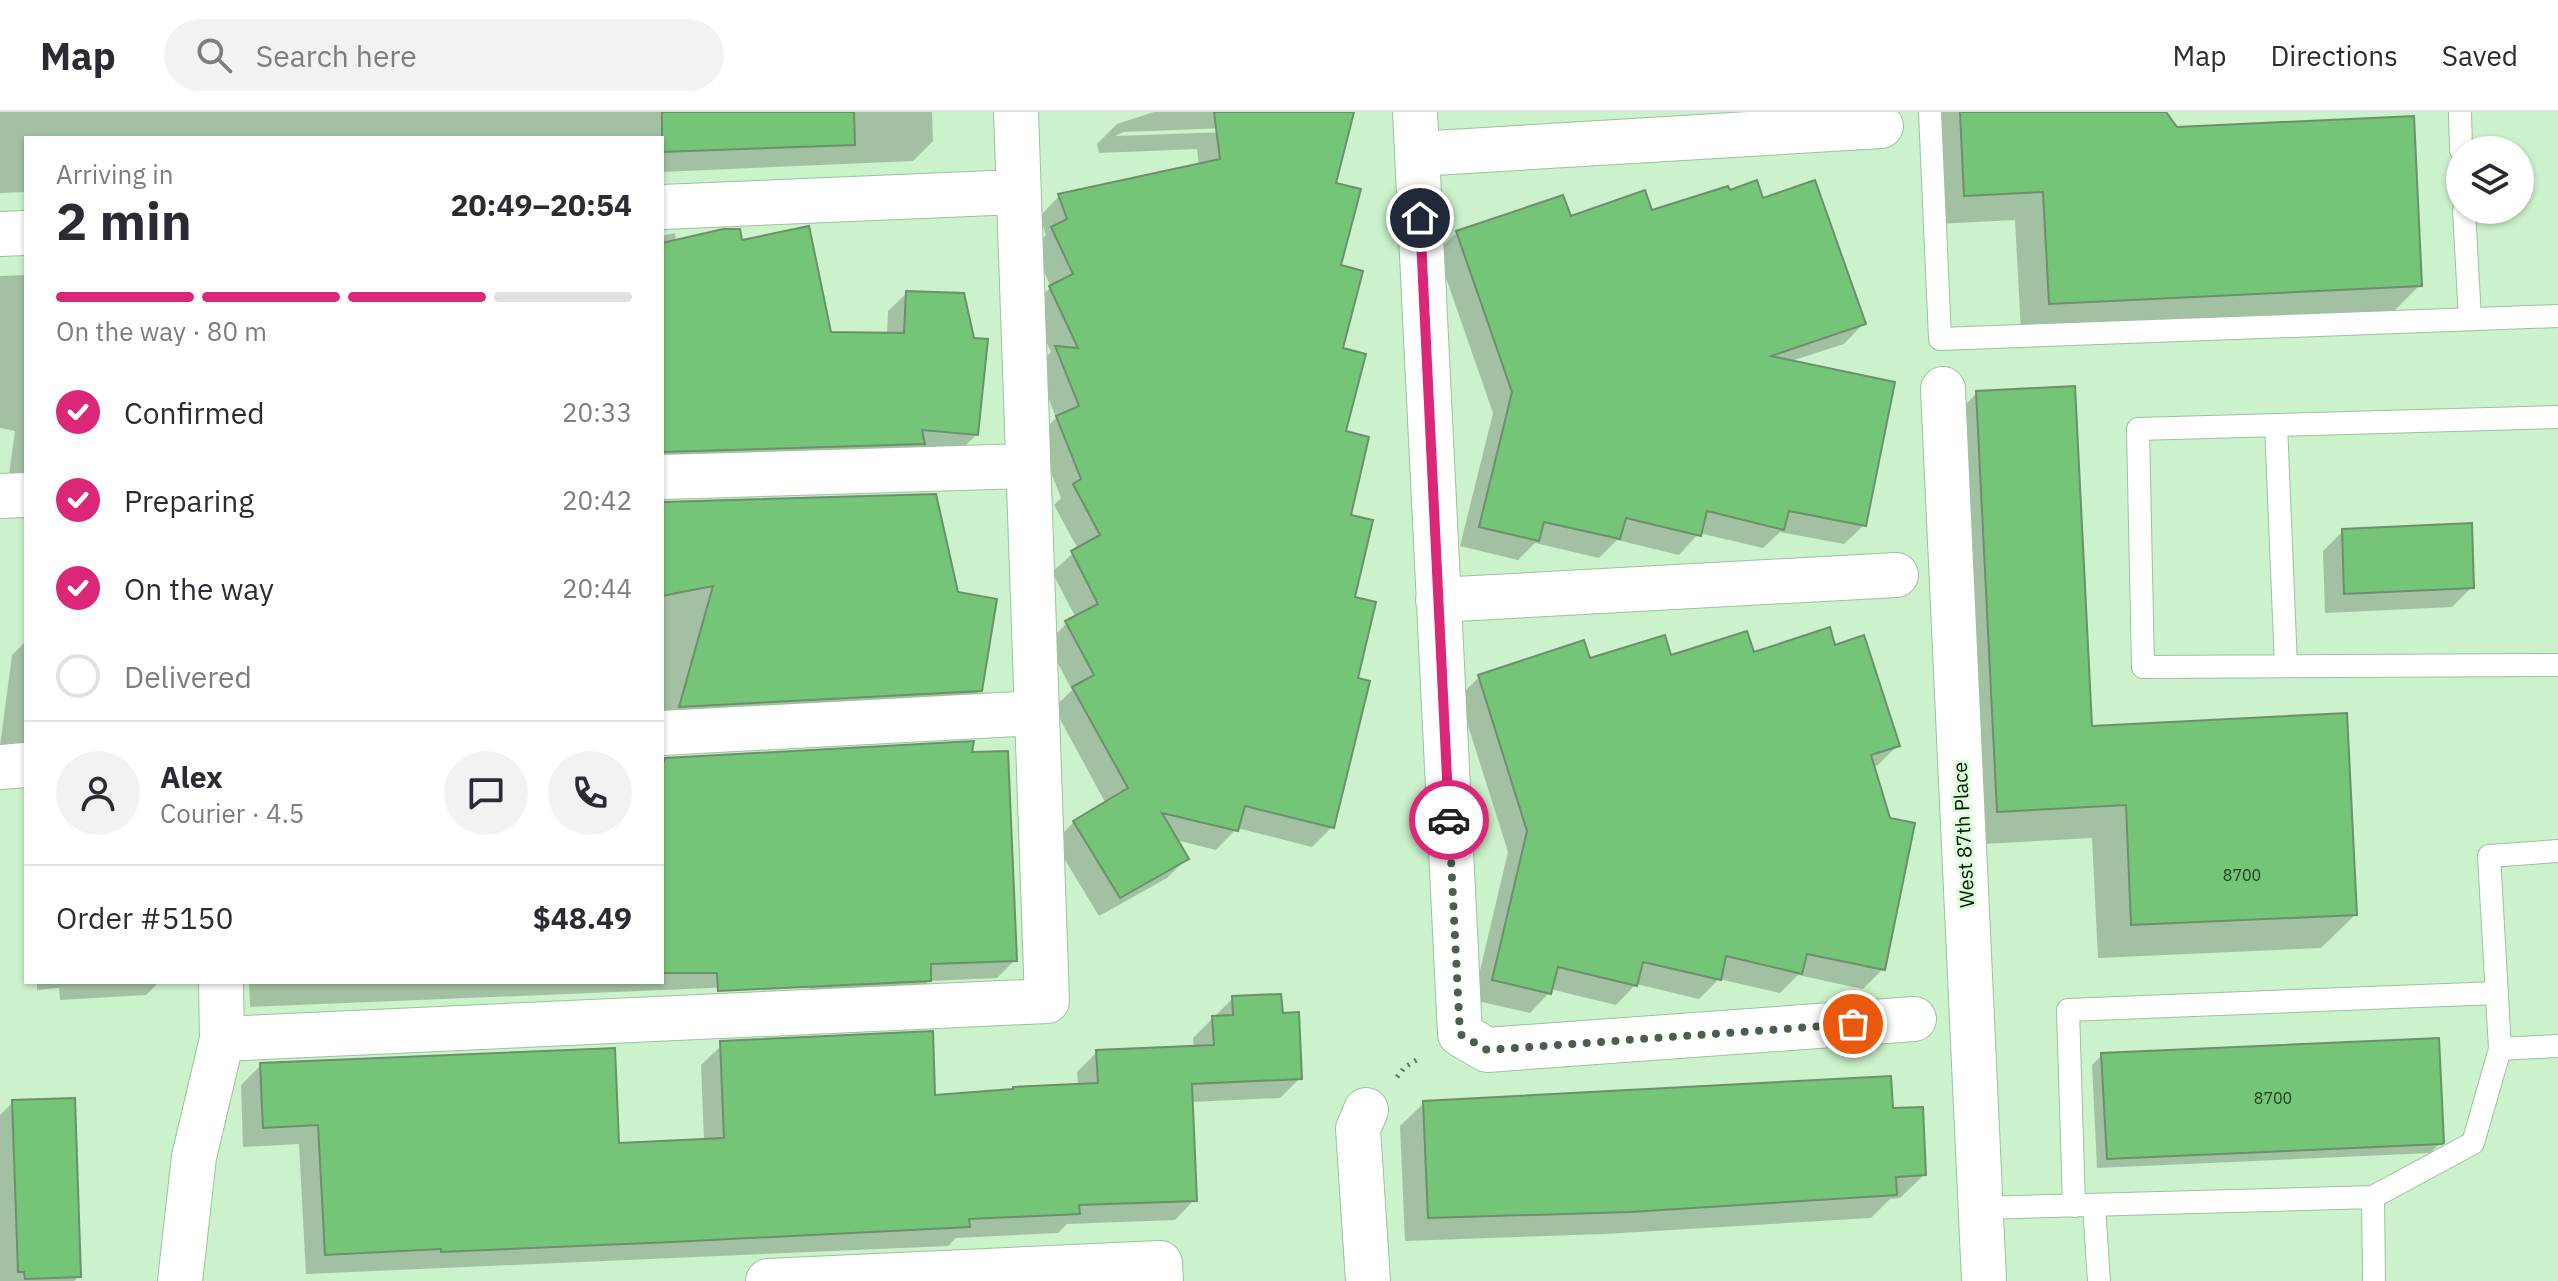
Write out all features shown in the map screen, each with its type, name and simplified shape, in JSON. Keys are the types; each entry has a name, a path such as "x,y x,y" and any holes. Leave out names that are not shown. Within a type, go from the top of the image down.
{"street":[{"path":"222,1039 1047,1001 1016,112"},
{"path":"1881,126 1416,133 1460,1034 1487,1050 1914,1019"},
{"path":"664,207 1017,192"},
{"path":"0,234 24,233"},
{"name":"West 87th Place","path":"1943,389 1984,1281"},
{"path":"664,477 1028,466"},
{"path":"0,496 24,495"},
{"path":"1438,600 1896,575"},
{"path":"664,733 1037,713"},
{"path":"0,767 24,765"},
{"path":"180,1281 194,1157 222,1039 221,984"},
{"path":"1366,1110 1358,1129 1368,1281"},
{"path":"768,1281 1160,1263 1161,1281"}],"lane":[{"path":"1930,112 1940,339 2558,316"},
{"path":"2460,112 2461,136"},
{"path":"2465,224 2470,319"},
{"path":"2558,417 2138,429 2143,667 2558,665"},
{"path":"2276,425 2286,666"},
{"path":"1981,1208 2373,1197 2473,1143 2500,1049 2489,856 2558,851"},
{"path":"2099,1281 2084,1206 2068,1010 2497,993"},
{"path":"2500,1049 2558,1046"},
{"path":"2373,1197 2374,1281"}],"path":[{"path":"1366,1110 1405,1067 1460,1034"}],"building":[{"path":"662,112 854,112 855,145 664,152"},
{"path":"1214,112 1354,112 1336,183 1361,189 1341,265 1363,271 1343,348 1366,354 1346,431 1369,437 1351,515 1373,520 1355,597 1376,602 1358,678 1370,681 1334,828 1245,806 1238,831 1162,813 1189,859 1120,898 1073,821 1128,788 1072,687 1094,675 1065,621 1098,604 1071,551 1100,535 1073,484 1081,479 1056,416 1079,406 1055,346 1078,348 1049,286 1073,274 1051,227 1067,219 1058,194 1220,159"},
{"path":"1960,112 2166,112 2177,127 2414,116 2422,286 2049,304 2043,192 1964,196"},
{"path":"1757,180 1763,198 1815,180 1866,324 1771,356 1895,382 1866,526 1789,511 1784,530 1707,511 1701,536 1626,518 1620,539 1544,522 1539,541 1479,527 1512,392 1456,231 1563,195 1571,216 1645,190 1652,210"},
{"path":"809,226 831,332 904,333 906,291 964,293 974,338 988,339 978,435 922,430 925,444 664,452 664,243 723,229 740,229 742,240"},
{"path":"2075,386 2092,726 2347,713 2357,915 2131,925 2126,805 1997,812 1976,391"},
{"path":"936,494 958,592 997,599 982,691 679,707 713,586 664,596 664,502"},
{"path":"2472,523 2474,588 2344,594 2342,529"},
{"path":"1830,627 1835,645 1864,635 1900,746 1871,755 1890,818 1915,823 1885,970 1807,954 1802,974 1726,956 1721,980 1643,962 1637,986 1558,967 1551,994 1492,980 1527,831 1478,675 1584,640 1590,658 1665,635 1671,655 1747,631 1754,652"},
{"path":"974,741 972,752 1008,751 1017,961 931,964 931,981 718,991 717,973 664,973 665,758"},
{"path":"1281,994 1283,1013 1299,1012 1302,1079 1192,1084 1197,1201 1079,1205 1080,1214 969,1219 970,1227 325,1255 318,1125 263,1128 260,1063 615,1048 619,1143 724,1138 720,1041 933,1031 935,1095 1098,1083 1096,1050 1214,1045 1212,1016 1233,1015 1232,996"},
{"path":"2439,1038 2442,1144 2107,1159 2101,1053"},
{"path":"1891,1076 1893,1108 1923,1107 1926,1175 1896,1177 1897,1195 1630,1212 1428,1218 1423,1101"},
{"path":"75,1098 81,1277 25,1279 24,1272 18,1272 12,1100"}],"way so far":[{"path":"1449,820 1460,1034 1487,1050 1853,1024"}],"route":[{"path":"1420,218 1449,820"}]}
